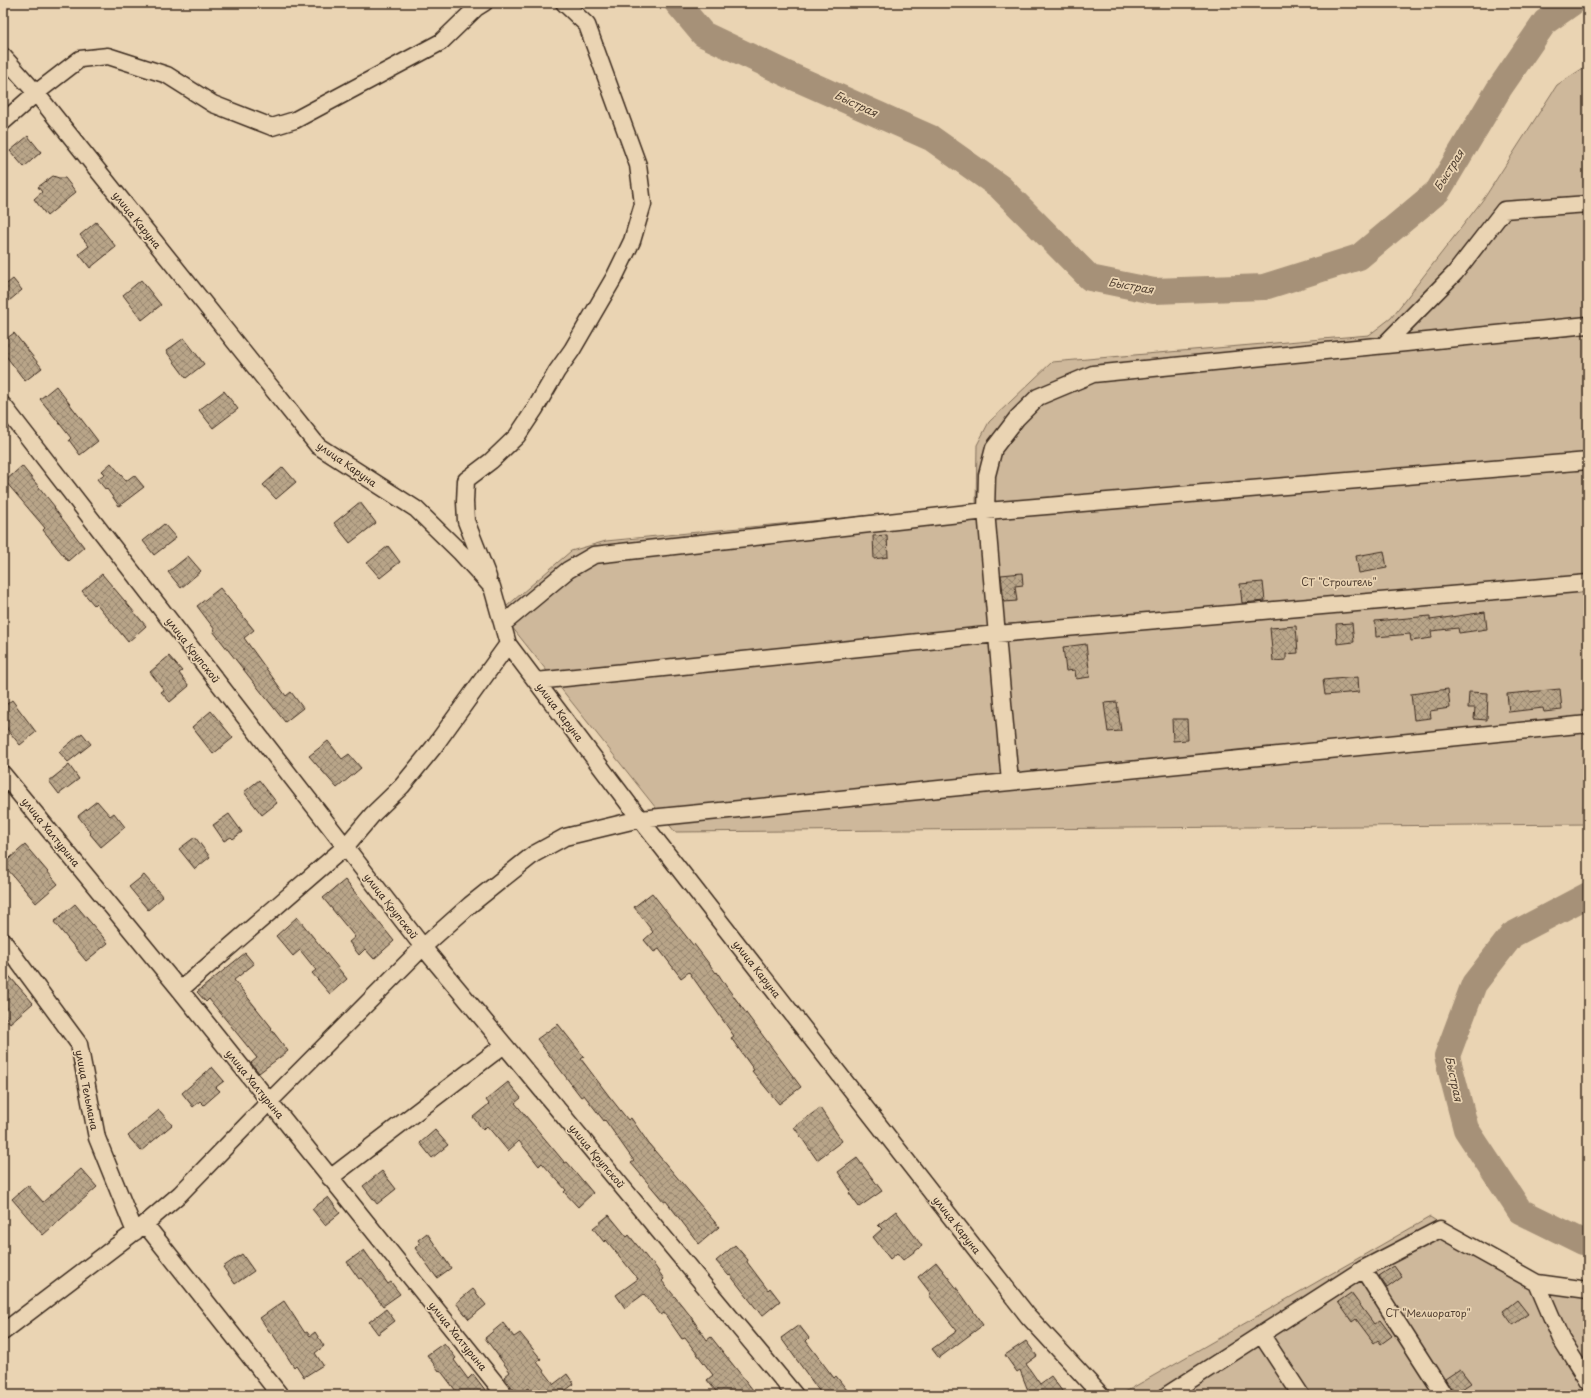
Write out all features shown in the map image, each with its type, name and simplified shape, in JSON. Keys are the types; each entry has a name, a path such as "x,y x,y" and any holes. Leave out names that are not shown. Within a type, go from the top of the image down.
{"street":[{"path":"3,122 36,93 80,59 108,56 166,75 213,104 272,127 295,120 440,42 476,8 484,3"},
{"path":"492,587 466,521 466,480 491,461 517,436 535,409 557,371 576,344 615,276 632,241 644,204 638,165 587,25 564,3"},
{"name":"улица Каруна","path":"3,56 36,93 318,446 416,509 462,552 492,587 508,644 640,819 1028,1316 1101,1395"},
{"path":"1385,344 1455,273 1504,210 1588,204"},
{"path":"1010,782 986,511 987,475 994,448 1017,418 1038,397 1093,374 1588,325"},
{"name":"улица Крупской","path":"3,404 423,947 795,1395"},
{"path":"503,624 568,570 594,555 986,511 1588,461"},
{"path":"536,680 997,634 1588,583"},
{"path":"180,990 345,847 373,814 402,786 428,754 508,644"},
{"path":"3,1332 140,1228 180,1194 423,947 470,905 534,854 565,837 640,819 1588,724"},
{"name":"улица Халтурина","path":"3,774 180,990 505,1395"},
{"name":"улица Тельмана","path":"3,941 79,1044 96,1138 140,1228 280,1395"},
{"path":"330,1178 504,1045"},
{"path":"1167,1395 1363,1269 1440,1229 1538,1283 1588,1290"},
{"path":"1363,1269 1444,1395"},
{"path":"1538,1283 1561,1339 1588,1382"},
{"path":"1261,1334 1301,1395"}],"green space":[{"name":"СТ \"Строитель\"","path":"1588,65 1588,824 675,832 500,612 571,551 606,541 976,505 977,445 989,422 1052,362 1369,335 1391,318 1485,197 1557,85"},
{"name":"СТ \"Мелиоратор\"","path":"1430,1217 1520,1274 1588,1292 1588,1395 1120,1395"}],"building":[{"path":"28,136 41,152 24,167 10,151"},
{"path":"53,176 65,178 76,192 47,216 34,199 42,192 38,187"},
{"path":"96,222 116,247 90,268 79,254 89,246 80,235"},
{"path":"13,279 22,290 3,306 3,287"},
{"path":"141,280 161,305 142,320 123,295"},
{"path":"14,333 42,368 25,381 3,352 3,341"},
{"path":"184,338 204,364 186,378 166,351"},
{"path":"56,386 98,441 80,455 69,440 71,438 40,399"},
{"path":"224,391 238,409 213,428 199,410"},
{"path":"111,463 126,481 134,475 144,487 119,506 107,489 106,490 97,479 105,474 102,471"},
{"path":"22,466 55,507 54,508 84,547 68,561 43,530 45,528 5,481"},
{"path":"283,467 296,482 276,499 263,485"},
{"path":"360,502 376,523 350,543 334,523"},
{"path":"164,524 176,538 154,555 143,541"},
{"path":"887,535 888,557 874,559 873,536"},
{"path":"388,546 400,562 380,578 367,563"},
{"path":"1384,551 1387,568 1359,573 1356,556"},
{"path":"188,556 201,571 181,588 168,572"},
{"path":"1022,573 1023,585 1015,586 1017,601 1004,602 1001,575"},
{"path":"102,574 146,626 128,642 96,603 94,605 82,591"},
{"path":"1263,582 1265,601 1242,603 1240,584"},
{"path":"220,588 254,630 244,638 286,696 291,692 303,708 285,722 213,631 215,630 197,606"},
{"path":"1485,612 1487,629 1459,633 1458,628 1431,631 1432,638 1411,641 1410,634 1376,637 1375,621 1430,616 1430,620"},
{"path":"1352,623 1354,642 1337,644 1336,624"},
{"path":"1296,626 1298,653 1286,654 1286,660 1273,661 1270,628"},
{"path":"1086,644 1090,677 1076,679 1075,670 1066,671 1063,647"},
{"path":"169,656 182,671 179,673 189,686 170,702 161,692 164,690 150,672"},
{"path":"1358,677 1359,692 1325,695 1323,680"},
{"path":"1448,689 1450,708 1430,711 1431,718 1414,720 1411,694"},
{"path":"1560,689 1562,710 1544,712 1543,708 1509,712 1507,694"},
{"path":"1469,692 1488,693 1487,720 1474,719 1475,708 1468,708"},
{"path":"12,700 36,732 20,745 3,724 3,707"},
{"path":"1117,702 1121,731 1108,732 1104,703"},
{"path":"211,711 233,738 213,754 192,727"},
{"path":"1172,719 1187,719 1188,740 1173,741"},
{"path":"82,733 91,744 68,762 59,752"},
{"path":"328,741 342,759 349,754 361,768 337,788 309,756"},
{"path":"69,765 79,779 59,794 49,781"},
{"path":"259,780 277,803 262,815 244,792"},
{"path":"97,801 110,816 114,813 125,827 101,847 78,816"},
{"path":"229,814 242,832 233,839 231,837 224,841 213,825"},
{"path":"195,837 210,857 195,869 179,849"},
{"path":"25,845 58,884 36,903 3,864"},
{"path":"144,875 163,897 148,910 129,887"},
{"path":"345,880 394,941 374,959 365,949 359,955 349,942 355,937 323,898"},
{"path":"652,893 716,973 717,972 801,1087 779,1104 752,1071 754,1070 731,1038 734,1036 689,972 681,978 659,949 654,952 644,940 653,932 634,907"},
{"path":"75,904 108,943 86,961 54,922"},
{"path":"297,917 347,979 330,994 312,973 316,970 300,950 293,956 276,936"},
{"path":"245,953 254,964 234,980 288,1051 259,1073 251,1063 257,1058 209,999 206,1002 197,992"},
{"path":"3,969 33,1003 10,1023 3,1014"},
{"path":"558,1024 584,1057 581,1059 628,1120 631,1118 649,1144 719,1227 699,1244 666,1201 664,1202 631,1163 634,1161 605,1120 604,1121 584,1095 581,1097 537,1039"},
{"path":"212,1067 224,1081 216,1087 220,1091 204,1105 200,1101 193,1107 182,1093"},
{"path":"508,1082 521,1098 515,1103 565,1163 567,1162 593,1193 578,1207 564,1192 566,1190 542,1163 539,1166 519,1141 508,1151 487,1126 483,1130 473,1117 489,1104 486,1100"},
{"path":"820,1108 842,1141 817,1160 794,1127"},
{"path":"159,1110 172,1125 141,1151 128,1136"},
{"path":"435,1130 448,1145 432,1158 420,1143"},
{"path":"857,1158 882,1191 859,1207 849,1193 851,1191 838,1172"},
{"path":"81,1169 97,1187 43,1235 12,1199 28,1185 43,1202"},
{"path":"382,1171 396,1189 377,1204 363,1186"},
{"path":"328,1197 340,1213 325,1225 312,1209"},
{"path":"896,1211 922,1246 903,1260 897,1253 890,1259 873,1237 882,1229 878,1225"},
{"path":"609,1215 627,1237 629,1235 651,1263 652,1262 664,1279 662,1281 689,1314 707,1340 711,1337 757,1395 719,1395 707,1380 713,1375 685,1338 682,1339 664,1313 661,1315 644,1294 625,1308 616,1295 638,1279 606,1240 604,1242 593,1228"},
{"path":"427,1233 451,1268 437,1278 415,1248 420,1243 418,1240"},
{"path":"735,1245 748,1260 747,1262 768,1290 770,1288 780,1301 762,1316 730,1275 729,1276 716,1261"},
{"path":"364,1250 388,1284 391,1282 400,1294 383,1306 361,1278 359,1279 347,1262"},
{"path":"242,1254 254,1271 235,1284 223,1267"},
{"path":"936,1262 983,1325 939,1358 932,1349 957,1331 929,1295 931,1294 918,1277"},
{"path":"1394,1266 1402,1277 1387,1288 1379,1276"},
{"path":"473,1289 486,1305 469,1319 456,1303"},
{"path":"1351,1293 1374,1324 1380,1320 1392,1336 1381,1344 1378,1340 1374,1343 1356,1319 1352,1322 1338,1302"},
{"path":"1517,1300 1528,1314 1513,1325 1503,1311"},
{"path":"284,1301 305,1333 307,1332 310,1336 315,1332 324,1346 315,1353 323,1365 304,1377 296,1365 294,1367 272,1333 271,1334 260,1318"},
{"path":"386,1309 395,1321 378,1334 369,1322"},
{"path":"503,1323 514,1337 520,1333 541,1359 537,1362 554,1384 567,1374 574,1384 562,1393 564,1395 535,1395 529,1388 518,1395 504,1377 510,1372 485,1338"},
{"path":"799,1325 809,1338 806,1341 834,1378 836,1376 847,1390 841,1395 822,1395 781,1338"},
{"path":"1026,1341 1037,1356 1026,1364 1040,1384 1051,1376 1065,1395 1026,1395 1029,1393 1020,1370 1017,1372 1005,1355"},
{"path":"444,1343 456,1358 454,1360 468,1379 473,1374 489,1395 459,1395 427,1355"},
{"path":"1460,1369 1471,1383 1453,1395 1445,1379"}],"waterway":[{"name":"Быстрая","path":"677,3 703,34 789,75 931,138 1000,187 1090,278 1154,291 1264,287 1359,257 1438,191 1499,89 1545,22 1572,3"},
{"name":"Быстрая","path":"1588,895 1512,935 1474,984 1447,1056 1466,1129 1520,1211 1583,1242 1588,1242"}]}
